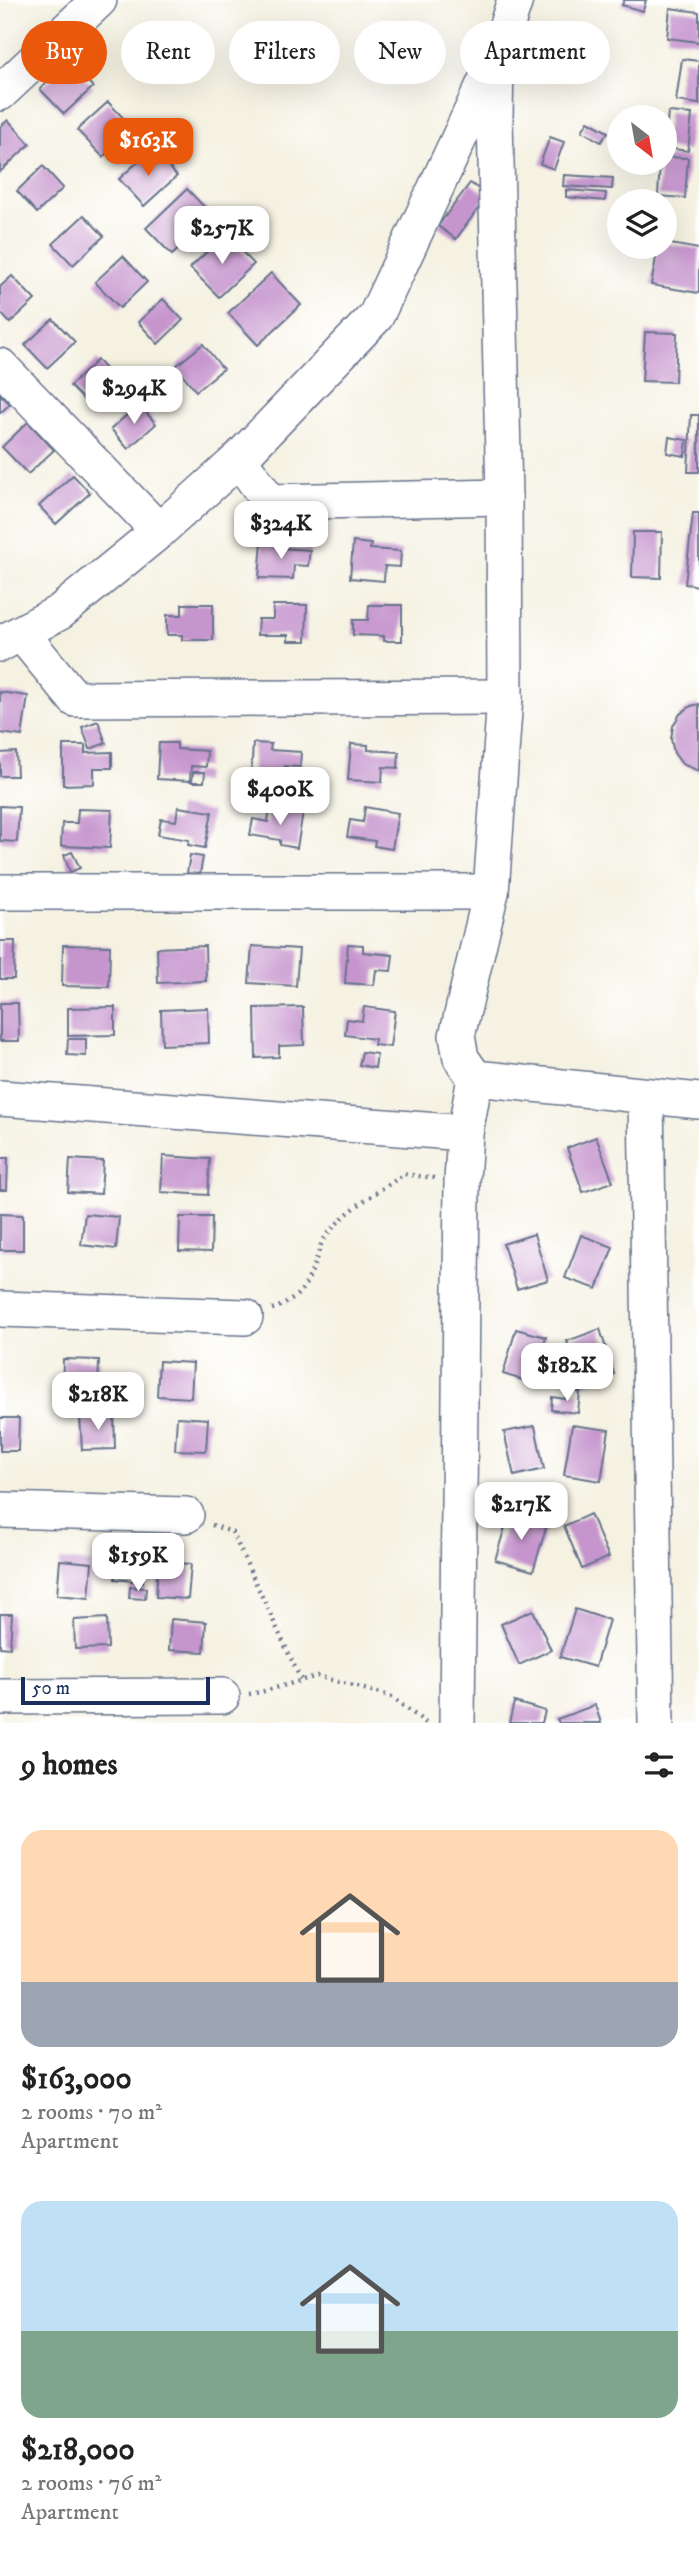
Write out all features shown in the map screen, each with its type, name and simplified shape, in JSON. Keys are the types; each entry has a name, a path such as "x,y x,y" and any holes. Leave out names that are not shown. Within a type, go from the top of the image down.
{"street":[{"path":"0,93 99,0"},
{"path":"508,21 515,0"},
{"path":"484,84 376,316 239,459 159,531 60,612 11,638 75,699 505,697"},
{"path":"457,1723 463,1181 465,1133 475,1078 461,1058 457,1036 491,892 505,697 496,84"},
{"path":"0,366 159,531"},
{"path":"239,459 270,502 504,497"},
{"path":"0,892 491,892"},
{"path":"475,1078 699,1101"},
{"path":"646,1097 656,1723"},
{"path":"0,1098 465,1133"},
{"path":"0,1309 245,1317"},
{"path":"0,1510 186,1515"},
{"path":"0,1697 222,1696"}],"path":[{"path":"245,1317 287,1304 299,1294 311,1276 323,1240 354,1209 404,1174 463,1181"},
{"path":"186,1515 232,1532 300,1681"},
{"path":"222,1696 261,1692 317,1676 390,1696 426,1723"}],"building":[{"path":"624,0 646,0 643,11 622,5"},
{"path":"670,8 699,12 699,42 667,38"},
{"path":"682,59 699,61 699,104 676,101"},
{"path":"45,84 90,84 93,87 64,114 40,89"},
{"path":"108,102 133,128 103,157 77,130"},
{"path":"677,113 692,114 688,151 677,150"},
{"path":"8,120 30,144 0,172 0,127"},
{"path":"588,121 607,133 601,142 582,131"},
{"path":"550,137 564,142 554,169 540,164"},
{"path":"152,149 177,176 144,206 119,179"},
{"path":"677,158 688,158 685,198 677,197 677,189 658,189 659,175 677,175"},
{"path":"43,166 63,188 37,213 17,191"},
{"path":"564,175 613,178 612,189 563,186"},
{"path":"470,183 488,195 456,239 438,226"},
{"path":"187,189 214,217 172,255 146,228"},
{"path":"566,190 606,193 605,201 566,197"},
{"path":"84,215 104,236 73,265 53,244"},
{"path":"225,234 254,264 219,297 190,268"},
{"path":"677,245 699,249 699,293 651,285 656,259 677,259"},
{"path":"123,256 147,282 120,308 95,282"},
{"path":"271,273 301,305 258,345 228,313"},
{"path":"12,276 35,300 10,323 0,312 0,287"},
{"path":"163,299 183,320 158,344 138,322"},
{"path":"53,319 75,342 47,368 25,345"},
{"path":"645,332 677,333 675,382 642,381"},
{"path":"203,344 223,369 196,391 176,366"},
{"path":"97,360 117,382 91,407 70,386"},
{"path":"0,394 10,404 0,413"},
{"path":"139,404 156,424 128,449 111,429"},
{"path":"691,415 699,415 699,472 688,472"},
{"path":"28,422 54,450 28,474 2,447"},
{"path":"669,437 687,440 685,456 667,453"},
{"path":"73,475 90,493 56,524 39,506"},
{"path":"693,513 699,513 699,586 685,584"},
{"path":"633,532 662,532 661,578 632,577"},
{"path":"262,541 279,542 279,548 310,550 308,566 294,565 293,579 259,578"},
{"path":"353,542 371,544 370,549 401,551 400,567 385,566 384,581 350,578"},
{"path":"182,604 213,604 213,640 182,640 182,635 167,635 167,615 182,615"},
{"path":"273,605 307,605 306,641 288,641 288,635 257,635 258,619 273,619"},
{"path":"369,605 402,605 402,641 384,641 384,636 353,635 353,620 368,620"},
{"path":"0,692 28,696 22,736 0,733"},
{"path":"699,704 699,771 682,764 674,753 671,739 673,726 680,714"},
{"path":"98,721 106,743 90,749 82,727"},
{"path":"159,743 177,743 177,749 207,751 206,767 191,766 190,781 157,779"},
{"path":"253,743 271,744 270,750 301,752 300,767 285,766 284,781 251,779"},
{"path":"351,744 368,745 368,750 399,752 398,768 383,767 382,782 348,780"},
{"path":"63,745 85,745 85,753 112,752 112,768 94,768 94,784 63,785"},
{"path":"16,752 17,776 0,776 0,753"},
{"path":"193,772 205,772 204,782 192,782"},
{"path":"0,806 19,807 17,842 0,841"},
{"path":"178,807 212,812 205,848 188,845 189,840 158,835 161,819 176,821"},
{"path":"270,807 303,812 297,848 280,845 280,840 250,835 253,819 268,822"},
{"path":"365,807 398,813 392,849 374,846 375,841 347,837 350,820 363,822"},
{"path":"78,809 112,810 110,848 61,846 62,823 77,823"},
{"path":"72,852 80,868 70,872 64,855"},
{"path":"190,855 203,857 200,874 187,873"},
{"path":"0,941 15,941 14,979 0,979"},
{"path":"348,944 363,945 363,952 393,955 391,971 376,970 374,985 345,983"},
{"path":"63,945 110,946 109,987 62,986"},
{"path":"205,946 206,981 158,983 157,948"},
{"path":"252,946 299,949 296,986 249,983"},
{"path":"0,1003 18,1003 19,1041 0,1041"},
{"path":"115,1007 115,1035 68,1036 68,1008"},
{"path":"303,1007 304,1045 279,1046 279,1057 256,1058 255,1008"},
{"path":"364,1007 395,1011 390,1047 374,1045 375,1039 345,1035 347,1019 362,1021"},
{"path":"208,1008 209,1043 162,1045 161,1010"},
{"path":"68,1039 86,1039 86,1056 67,1055"},
{"path":"362,1052 377,1054 375,1068 359,1065"},
{"path":"596,1137 613,1182 583,1192 567,1148"},
{"path":"163,1156 210,1159 208,1195 161,1192"},
{"path":"0,1158 8,1158 7,1190 0,1190"},
{"path":"70,1159 103,1161 101,1194 68,1192"},
{"path":"0,1214 23,1215 23,1250 0,1250"},
{"path":"85,1214 119,1217 116,1249 81,1245"},
{"path":"180,1217 212,1217 211,1252 179,1251"},
{"path":"534,1234 548,1280 517,1289 503,1244"},
{"path":"581,1235 613,1247 597,1289 565,1278"},
{"path":"516,1329 546,1337 532,1383 503,1374"},
{"path":"600,1329 614,1374 582,1385 567,1341"},
{"path":"63,1359 99,1360 98,1394 62,1393"},
{"path":"159,1361 193,1363 191,1398 157,1396"},
{"path":"567,1391 580,1392 578,1413 551,1410 552,1397 565,1399"},
{"path":"114,1415 115,1449 82,1450 80,1416"},
{"path":"177,1417 208,1419 206,1451 175,1450"},
{"path":"0,1418 19,1418 18,1451 0,1451"},
{"path":"572,1425 609,1430 601,1481 564,1475"},
{"path":"535,1426 544,1469 514,1476 504,1432"},
{"path":"509,1514 547,1525 533,1571 495,1560"},
{"path":"590,1514 609,1557 582,1569 564,1526"},
{"path":"60,1560 92,1563 89,1598 57,1595"},
{"path":"158,1562 191,1564 188,1599 156,1597"},
{"path":"116,1569 144,1572 143,1582 115,1579"},
{"path":"130,1587 146,1588 145,1599 129,1598"},
{"path":"575,1609 609,1620 595,1667 560,1657"},
{"path":"533,1610 551,1650 519,1665 501,1624"},
{"path":"0,1614 12,1614 10,1648 0,1647"},
{"path":"107,1618 108,1648 75,1649 74,1620"},
{"path":"171,1619 206,1622 204,1652 169,1650"},
{"path":"514,1702 545,1711 542,1723 509,1723"},
{"path":"595,1705 601,1723 559,1723 557,1719"}]}
